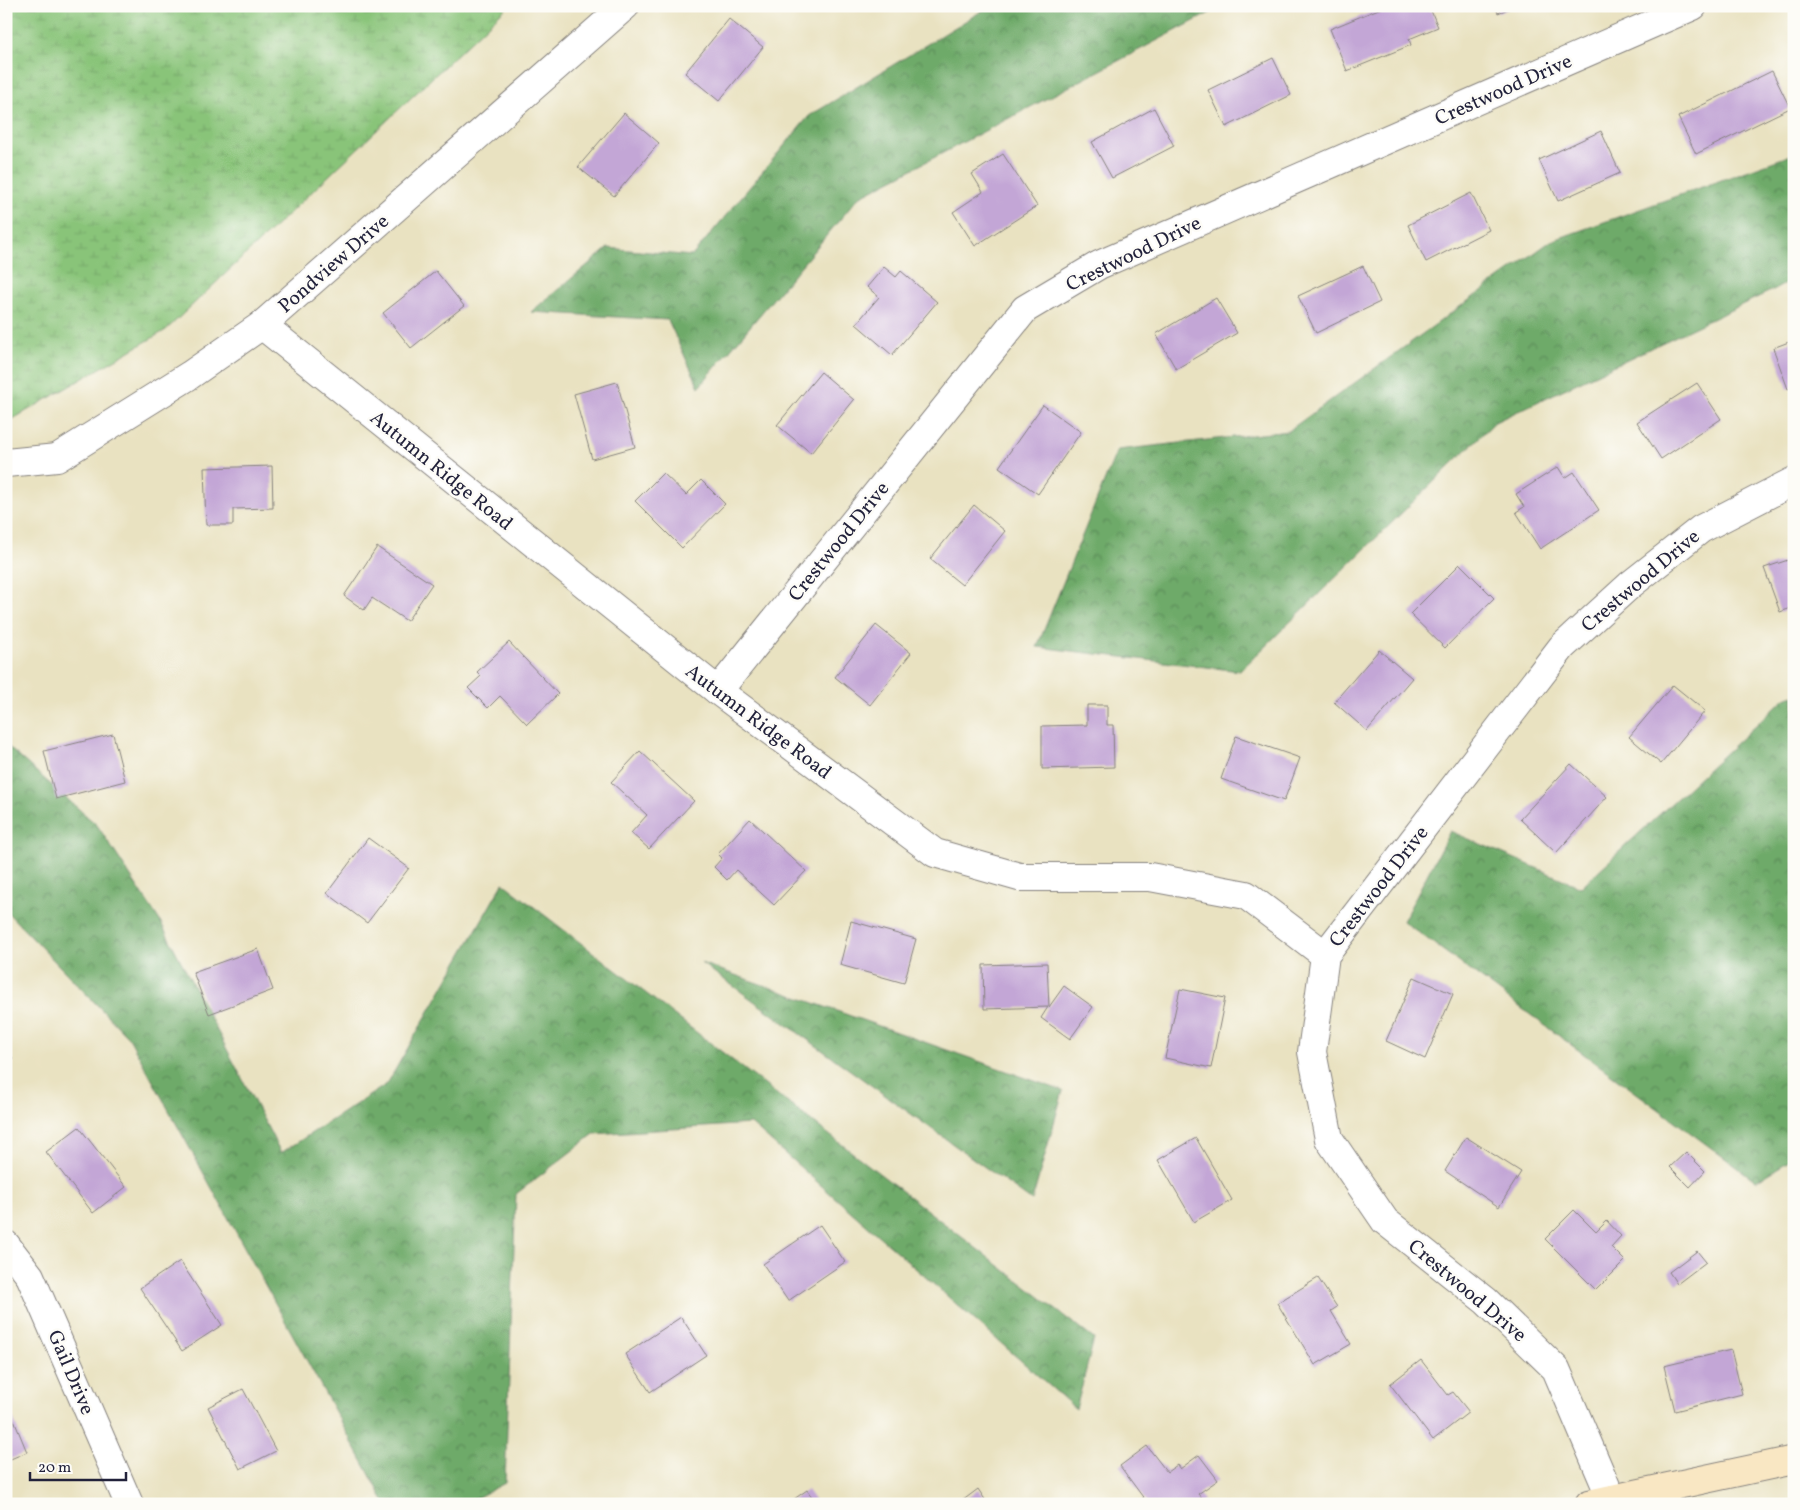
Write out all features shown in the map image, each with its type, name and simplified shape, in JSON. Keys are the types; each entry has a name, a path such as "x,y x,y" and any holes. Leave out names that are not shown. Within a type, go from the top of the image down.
{"main road":[{"path":"1600,1501 1794,1460"}],"street":[{"name":"Pondview Drive","path":"6,463 57,458 190,375 262,325 625,6"},
{"name":"Crestwood Drive","path":"718,691 1025,309 1099,265 1693,6"},
{"name":"Autumn Ridge Road","path":"262,325 718,691 936,853 1019,877 1150,877 1246,895 1325,955"},
{"name":"Crestwood Drive","path":"1600,1501 1556,1369 1486,1300 1385,1221 1329,1139 1312,1052 1325,955 1562,647 1630,585 1701,529 1794,481"},
{"name":"Gail Drive","path":"6,1246 18,1278 129,1504"}],"green space":[{"path":"6,6 508,6 166,330 6,423"},
{"path":"990,6 1223,6 859,197 699,387 668,320 531,312 608,248 692,256 809,116"},
{"path":"1794,154 1794,280 1495,422 1240,671 1037,647 1117,450 1288,431 1551,241"},
{"path":"1794,695 1794,1158 1756,1181 1403,921 1450,831 1581,887 1785,698"},
{"path":"6,745 97,825 160,921 281,1153 387,1084 503,883 1094,1339 1076,1409 751,1124 594,1134 516,1194 505,1483 465,1504 386,1504 129,1038 6,911"},
{"path":"701,963 1063,1091 1032,1201"}],"building":[{"path":"1386,6 1429,6 1438,27 1409,39 1411,45 1347,71 1330,29"},
{"path":"1495,6 1515,6 1498,13"},
{"path":"729,19 763,47 719,101 685,73"},
{"path":"1273,58 1291,95 1226,127 1208,90"},
{"path":"1772,71 1790,108 1696,154 1678,117"},
{"path":"1154,108 1174,146 1112,178 1092,142"},
{"path":"624,113 659,143 614,196 578,167"},
{"path":"1601,131 1620,173 1558,201 1539,160"},
{"path":"1003,154 1037,206 975,246 953,212 983,192 972,174"},
{"path":"1471,193 1489,230 1426,262 1408,225"},
{"path":"1363,266 1380,302 1316,333 1298,296"},
{"path":"884,267 896,277 901,271 937,302 892,355 856,324 879,297 867,287"},
{"path":"436,271 464,306 411,348 383,313"},
{"path":"1216,298 1237,333 1176,369 1156,334"},
{"path":"1794,340 1794,387 1788,389 1773,348"},
{"path":"821,372 854,400 811,453 777,425"},
{"path":"617,382 635,447 592,459 574,394"},
{"path":"1697,383 1721,419 1661,459 1637,422"},
{"path":"1043,405 1081,432 1038,494 999,467"},
{"path":"272,466 273,508 233,509 233,525 206,525 204,468"},
{"path":"1558,467 1565,478 1574,472 1599,510 1540,549 1516,512 1524,507 1516,494"},
{"path":"663,473 686,495 701,480 725,504 682,548 635,501"},
{"path":"974,505 1005,531 962,585 930,559"},
{"path":"377,547 432,584 407,621 372,598 364,610 344,596"},
{"path":"1794,558 1794,607 1780,612 1764,568"},
{"path":"1460,564 1494,598 1445,648 1410,614"},
{"path":"876,625 911,653 870,705 835,677"},
{"path":"509,642 558,694 527,724 500,696 488,708 468,688 481,676 477,672"},
{"path":"1379,650 1412,678 1367,731 1334,702"},
{"path":"1673,685 1705,711 1661,764 1629,737"},
{"path":"1087,705 1107,705 1107,725 1113,725 1114,767 1042,769 1042,726 1087,725"},
{"path":"113,734 125,781 56,799 44,751"},
{"path":"1236,736 1300,758 1284,801 1221,779"},
{"path":"640,751 694,801 649,849 631,833 647,815 611,782"},
{"path":"1571,764 1607,797 1556,853 1520,819"},
{"path":"750,819 806,871 774,905 736,870 727,880 714,867 722,858 718,854"},
{"path":"368,838 409,868 367,923 327,893"},
{"path":"851,921 916,939 904,983 840,965"},
{"path":"258,949 273,990 209,1014 193,972"},
{"path":"1047,963 1049,1007 1064,986 1093,1007 1070,1039 1041,1018 1048,1007 984,1009 983,965"},
{"path":"1414,977 1453,994 1425,1059 1386,1041"},
{"path":"1180,989 1225,998 1211,1068 1165,1058"},
{"path":"6,1051 13,1058 6,1064"},
{"path":"79,1127 126,1187 93,1213 46,1152"},
{"path":"1466,1137 1521,1172 1499,1207 1445,1171"},
{"path":"1196,1138 1232,1200 1194,1222 1158,1160"},
{"path":"1686,1152 1705,1171 1690,1187 1670,1167"},
{"path":"1574,1210 1596,1232 1607,1221 1621,1236 1611,1247 1625,1261 1596,1290 1545,1239"},
{"path":"820,1225 845,1262 788,1301 763,1264"},
{"path":"1697,1251 1706,1262 1677,1284 1669,1272"},
{"path":"180,1261 222,1325 182,1351 140,1288"},
{"path":"1318,1278 1337,1307 1331,1311 1351,1344 1315,1365 1277,1303"},
{"path":"681,1317 706,1355 650,1392 625,1354"},
{"path":"1731,1350 1742,1394 1675,1411 1664,1366"},
{"path":"1421,1360 1448,1395 1453,1392 1469,1412 1433,1440 1390,1384"},
{"path":"243,1389 276,1451 240,1469 208,1407"},
{"path":"6,1401 27,1452 6,1461"},
{"path":"1147,1446 1167,1472 1177,1465 1180,1469 1199,1455 1218,1480 1198,1494 1204,1501 1200,1504 1148,1504 1120,1466"},
{"path":"978,1489 988,1504 958,1504"},
{"path":"807,1490 817,1504 787,1504"}]}
